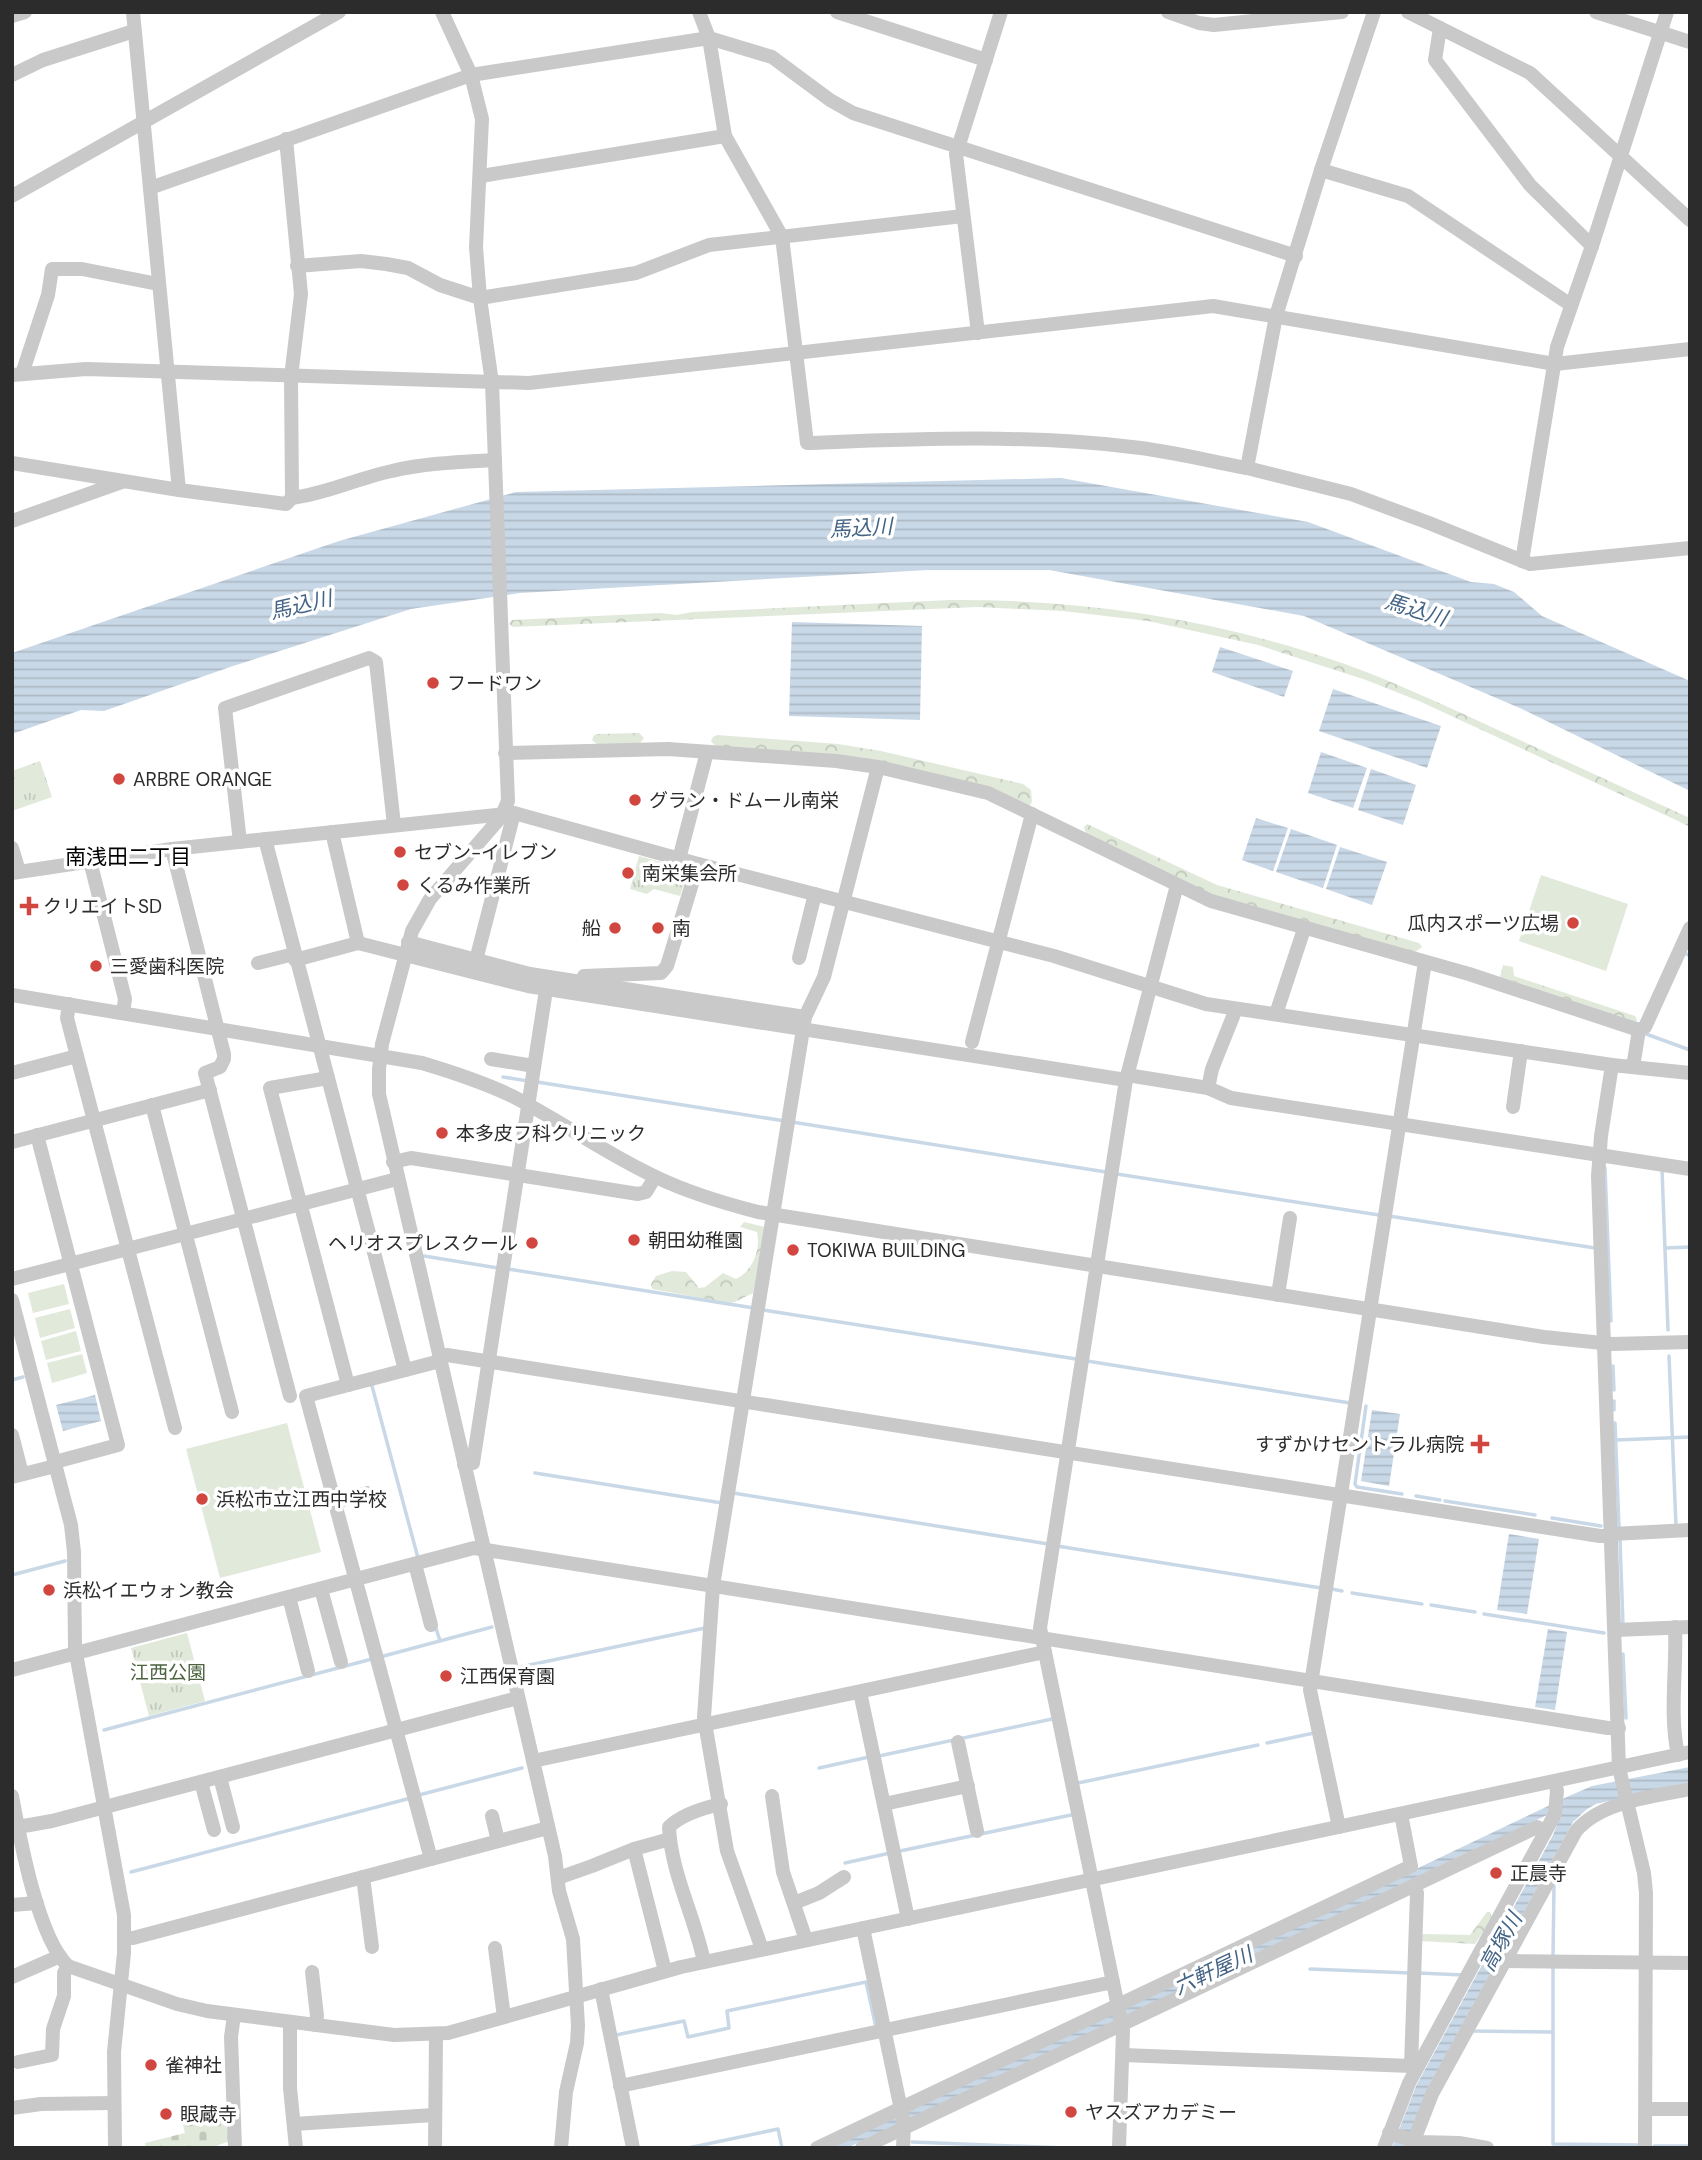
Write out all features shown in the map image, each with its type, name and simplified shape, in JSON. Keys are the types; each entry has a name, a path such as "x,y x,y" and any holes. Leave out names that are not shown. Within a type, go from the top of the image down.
{"street":[{"path":"12,16 25,12"},
{"path":"132,12 179,490"},
{"path":"12,196 339,12"},
{"path":"442,12 471,75 482,120 476,247 492,383 505,753 510,813 476,960"},
{"path":"699,12 709,38 725,136 782,237 807,443 974,438 1058,440 1134,447 1247,468 1351,495 1530,564 1690,548"},
{"path":"837,12 986,60"},
{"path":"978,334 956,154 1001,12"},
{"path":"1168,12 1198,18 1214,25 1342,12"},
{"path":"1247,468 1276,316 1374,12"},
{"path":"1408,12 1530,73 1690,220"},
{"path":"1596,12 1621,16 1660,33 1690,42"},
{"path":"1522,561 1557,346 1667,12"},
{"path":"1440,28 1435,60 1530,185 1592,246"},
{"path":"12,75 43,60 134,31"},
{"path":"150,188 471,75 709,38 772,57 830,100 853,113 1296,256"},
{"path":"481,176 725,136"},
{"path":"286,139 300,294 291,377 292,498"},
{"path":"1321,170 1408,196 1571,305"},
{"path":"297,266 361,261 386,264 408,268 440,285 480,298 636,273 709,246 963,216"},
{"path":"158,284 82,269 52,269 48,295 17,374 86,369 528,383 796,355 1213,306 1555,364 1690,349"},
{"path":"12,463 123,482 286,504 292,498 394,470 441,463 495,460"},
{"path":"12,521 123,482"},
{"path":"240,842 225,708 369,658 376,662 394,825"},
{"path":"505,753 668,749 836,761 878,767 988,793 1211,901 1469,974 1639,1030 1645,1027 1684,957 1690,928"},
{"path":"679,859 707,752"},
{"path":"762,1949 733,1870 723,1832 721,1804 705,1725 713,1586 804,1023 824,977 878,767"},
{"path":"510,813 430,900 417,920 407,948 380,1054 379,1094 573,1939 578,2043 566,2092 561,2148"},
{"path":"12,848 16,872 172,849 510,813 1054,956 1206,1003 1612,1065 1690,1073"},
{"path":"972,1042 1032,814"},
{"path":"332,832 358,943"},
{"path":"265,839 405,1370"},
{"path":"172,849 225,1059 220,1067 205,1073 290,1396"},
{"path":"90,861 125,999 123,1013"},
{"path":"572,981 573,976 661,973 667,966 698,864"},
{"path":"1119,2148 1123,2055 1120,2015 1040,1628 1126,1077 1177,885"},
{"path":"799,958 815,894"},
{"path":"1276,1014 1304,929"},
{"path":"258,963 358,943 407,948 476,960 547,983 572,981 804,1023"},
{"path":"407,948 547,983 1208,1088 1231,1098 1690,1169"},
{"path":"1339,1827 1310,1689 1425,962"},
{"path":"464,1465 473,1463 547,983"},
{"path":"12,995 422,1063 498,1090 655,1177 720,1202 774,1215 1544,1337 1605,1343 1690,1342"},
{"path":"69,1004 67,1018 175,1428"},
{"path":"1208,1088 1212,1069 1236,1009"},
{"path":"1633,1067 1639,1030"},
{"path":"1513,1107 1521,1051"},
{"path":"12,1073 77,1056"},
{"path":"491,1059 534,1066"},
{"path":"1612,1065 1599,1155 1620,1772 1644,1873 1646,2148"},
{"path":"328,1077 270,1088 348,1385"},
{"path":"12,1142 210,1090"},
{"path":"152,1105 232,1412"},
{"path":"12,1435 17,1476 118,1446 37,1135"},
{"path":"393,1162 411,1158 638,1194 646,1192 655,1177"},
{"path":"12,1279 397,1179"},
{"path":"1278,1295 1290,1219"},
{"path":"12,1300 74,1543 76,1653 123,1903 125,1938 114,2034 115,2148"},
{"path":"431,1859 306,1396 405,1370 447,1355 1600,1536 1690,1530"},
{"path":"335,1502 367,1493"},
{"path":"12,1670 474,1548 713,1586 1043,1645 1311,1681 1619,1728"},
{"path":"415,1564 431,1625"},
{"path":"321,1589 341,1662"},
{"path":"289,1597 308,1671"},
{"path":"12,1977 64,1961 120,1985 187,2007 394,2035 436,2034 704,1962 1555,1781 1620,1772 1684,1754 1673,1675 1683,1627 1615,1630"},
{"path":"533,1761 860,1692 1043,1645"},
{"path":"860,1692 908,1919"},
{"path":"15,1828 105,1807 518,1698"},
{"path":"958,1742 977,1831"},
{"path":"219,1777 233,1827"},
{"path":"1384,2148 1414,2067 1553,1817 1555,1781"},
{"path":"201,1782 214,1830"},
{"path":"884,1804 968,1786"},
{"path":"1411,2142 1432,2094 1576,1831 1597,1812 1627,1802 1690,1789"},
{"path":"12,1796 15,1828 37,1903 64,1961 64,1996 52,2029 52,2055 18,2062"},
{"path":"772,1796 780,1863 806,1940"},
{"path":"704,1962 685,1901 669,1827 675,1821 721,1804"},
{"path":"1120,2015 1411,1866 1401,1814"},
{"path":"492,1816 498,1841"},
{"path":"817,2148 903,2118 1120,2015 1413,1886 1537,1827 1545,1832"},
{"path":"125,1938 548,1828"},
{"path":"558,1878 634,1849 670,1839"},
{"path":"634,1849 665,1971"},
{"path":"363,1877 372,1947"},
{"path":"794,1903 819,1893 844,1877"},
{"path":"1413,1886 1417,1893 1414,2067"},
{"path":"12,1905 37,1903"},
{"path":"863,1928 903,2118 903,2148"},
{"path":"495,1948 504,2017"},
{"path":"1504,1961 1690,1963"},
{"path":"312,1972 317,2016 315,2025"},
{"path":"620,2086 1113,1982"},
{"path":"601,1989 634,2148"},
{"path":"234,2015 231,2036 235,2148"},
{"path":"290,2022 290,2088 296,2148"},
{"path":"435,2148 436,2034"},
{"path":"1123,2055 1414,2067"},
{"path":"12,2108 41,2104 114,2102"},
{"path":"1646,2109 1690,2109"},
{"path":"294,2124 434,2116"},
{"path":"862,2148 903,2118"},
{"path":"1391,2133 1411,2142 1487,2148"}],"green space":[{"path":"950,600 1050,603 1099,608 1197,623 1294,648 1401,686 1690,818 1690,831 1688,826 1678,821 1419,701 1366,680 1258,645 1148,621 1063,611 978,607 513,627 509,624 512,620 660,613 677,615 692,612"},
{"path":"639,733 644,738 639,744 598,745 592,740 594,735 598,734"},
{"path":"717,735 838,744 881,751 1023,784 1031,790 1032,802 1029,806 989,787 716,747 711,741"},
{"path":"40,761 52,797 12,811 12,771"},
{"path":"1087,824 1217,885 1419,943 1422,947 1414,953 1213,896 1086,834 1084,827"},
{"path":"639,856 687,869 680,896 654,889 647,894 630,889"},
{"name":"瓜内スポーツ広場","path":"1541,875 1628,904 1606,971 1519,941"},
{"path":"1503,965 1513,967 1514,976 1635,1016 1637,1020 1636,1022 1500,977"},
{"path":"744,1222 765,1227 753,1293 729,1303 652,1289 651,1284 656,1276 672,1271 686,1272 699,1288 705,1287 723,1273 736,1279 742,1275 751,1265 758,1245 757,1232 740,1227"},
{"path":"64,1284 69,1304 33,1313 28,1293"},
{"path":"70,1309 75,1328 40,1338 35,1318"},
{"path":"76,1331 81,1351 46,1360 41,1341"},
{"path":"82,1354 87,1373 52,1383 47,1363"},
{"path":"287,1423 321,1552 220,1578 186,1449"},
{"name":"江西公園","path":"187,1633 205,1701 149,1716 131,1648"},
{"path":"1487,1912 1490,1912 1492,1918 1475,1944 1420,1941 1420,1935 1423,1934 1470,1935"},
{"path":"203,2115 205,2123 232,2116 233,2140 210,2148 146,2148 145,2143 185,2133 182,2121"}],"water":[{"name":"馬込川","path":"1061,478 1308,522 1471,582 1494,584 1514,592 1542,616 1690,681 1690,791 1522,709 1304,616 1049,570 928,570 520,593 411,609 104,711 81,710 12,734 12,653 339,541 516,492"},
{"path":"792,622 922,626 920,720 789,716"},
{"path":"1220,647 1293,671 1284,697 1212,672"},
{"path":"1333,689 1441,726 1427,768 1319,731"},
{"path":"1321,752 1367,768 1353,808 1308,793"},
{"path":"1371,769 1416,785 1403,825 1358,810"},
{"path":"1256,818 1288,828 1273,871 1242,860"},
{"path":"1291,829 1337,845 1323,888 1276,872"},
{"path":"1340,847 1387,862 1372,905 1326,889"},
{"path":"95,1395 101,1421 63,1431 56,1405"},
{"path":"1372,1410 1400,1414 1389,1486 1361,1481"},
{"path":"1509,1534 1539,1539 1527,1614 1497,1610"},
{"path":"1548,1629 1567,1632 1555,1710 1535,1707"},
{"path":"1690,1767 1690,1782 1596,1804 1573,1822 1426,2091 1404,2148 1392,2148 1416,2086 1553,1835 1562,1812 1547,1815 847,2148 832,2148 1569,1796 1592,1786"}],"waterway":[{"path":"1683,952 1690,956"},
{"path":"1646,1034 1690,1050"},
{"path":"503,1077 528,1081"},
{"path":"537,1082 785,1121"},
{"path":"792,1122 1106,1172"},
{"path":"1605,1168 1611,1321"},
{"path":"1662,1169 1668,1330"},
{"path":"1117,1174 1379,1215"},
{"path":"1389,1216 1595,1248"},
{"path":"1665,1248 1690,1247"},
{"path":"424,1256 498,1268"},
{"path":"508,1269 754,1308"},
{"path":"763,1310 1076,1359"},
{"path":"1669,1356 1676,1526"},
{"path":"1087,1361 1350,1403"},
{"path":"1613,1366 1614,1390"},
{"path":"12,1380 23,1377"},
{"path":"372,1386 418,1558"},
{"path":"1614,1401 1614,1410"},
{"path":"1366,1406 1355,1484 1357,1487 1402,1494"},
{"path":"1615,1423 1619,1527"},
{"path":"1616,1440 1690,1437"},
{"path":"535,1473 722,1503"},
{"path":"733,1493 1048,1544"},
{"path":"1416,1496 1440,1500"},
{"path":"1445,1501 1535,1515"},
{"path":"1552,1518 1601,1526"},
{"path":"1620,1540 1623,1625"},
{"path":"1057,1546 1321,1588"},
{"path":"12,1575 65,1561"},
{"path":"1332,1589 1342,1591"},
{"path":"1352,1593 1422,1604"},
{"path":"1431,1605 1475,1612"},
{"path":"1484,1614 1604,1633"},
{"path":"435,1625 440,1641"},
{"path":"380,1657 492,1627"},
{"path":"520,1667 705,1628"},
{"path":"1623,1654 1626,1718"},
{"path":"104,1730 372,1659"},
{"path":"879,1756 1052,1719"},
{"path":"1267,1743 1314,1733"},
{"path":"1078,1783 1258,1745"},
{"path":"819,1768 869,1757"},
{"path":"419,1795 522,1768"},
{"path":"131,1872 407,1799"},
{"path":"900,1851 1071,1815"},
{"path":"845,1863 890,1853"},
{"path":"1553,1957 1554,1885"},
{"path":"1553,1965 1553,2032"},
{"path":"1310,1969 1410,1973"},
{"path":"1419,1973 1463,1975"},
{"path":"616,2035 684,2021 688,2037 729,2028 727,2011 866,1982 876,2027"},
{"path":"1472,2031 1553,2032 1553,2144 1638,2145"},
{"path":"688,2148 778,2129 782,2148"},
{"path":"912,2142 1066,2148"},
{"path":"1654,2146 1690,2146"}],"place":[{"name":"フードワン","path":"433,683"},
{"name":"ARBRE ORANGE","path":"119,779"},
{"name":"グラン・ドムール南栄","path":"635,800"},
{"name":"セブン-イレブン","path":"400,852"},
{"name":"南栄集会所","path":"628,873"},
{"name":"くるみ作業所","path":"403,885"},
{"name":"クリエイトSD","path":"29,906"},
{"name":"瓜内スポーツ広場","path":"1573,923"},
{"name":"船","path":"615,928"},
{"name":"南","path":"658,928"},
{"name":"三愛歯科医院","path":"96,966"},
{"name":"本多皮フ科クリニック","path":"442,1133"},
{"name":"朝田幼稚園","path":"634,1240"},
{"name":"ヘリオスプレスクール","path":"532,1243"},
{"name":"TOKIWA BUILDING","path":"793,1250"},
{"name":"すずかけセントラル病院","path":"1480,1444"},
{"name":"浜松市立江西中学校","path":"202,1499"},
{"name":"浜松イエウォン教会","path":"49,1590"},
{"name":"江西保育園","path":"446,1676"},
{"name":"正晨寺","path":"1496,1873"},
{"name":"雀神社","path":"151,2065"},
{"name":"ヤスズアカデミー","path":"1071,2112"},
{"name":"眼蔵寺","path":"166,2114"}],"district":[{"name":"南浅田二丁目","path":"128,857"}],"water label":[{"name":"高塚川","path":"1501,1942"},
{"name":"六軒屋川","path":"1213,1971"}]}
